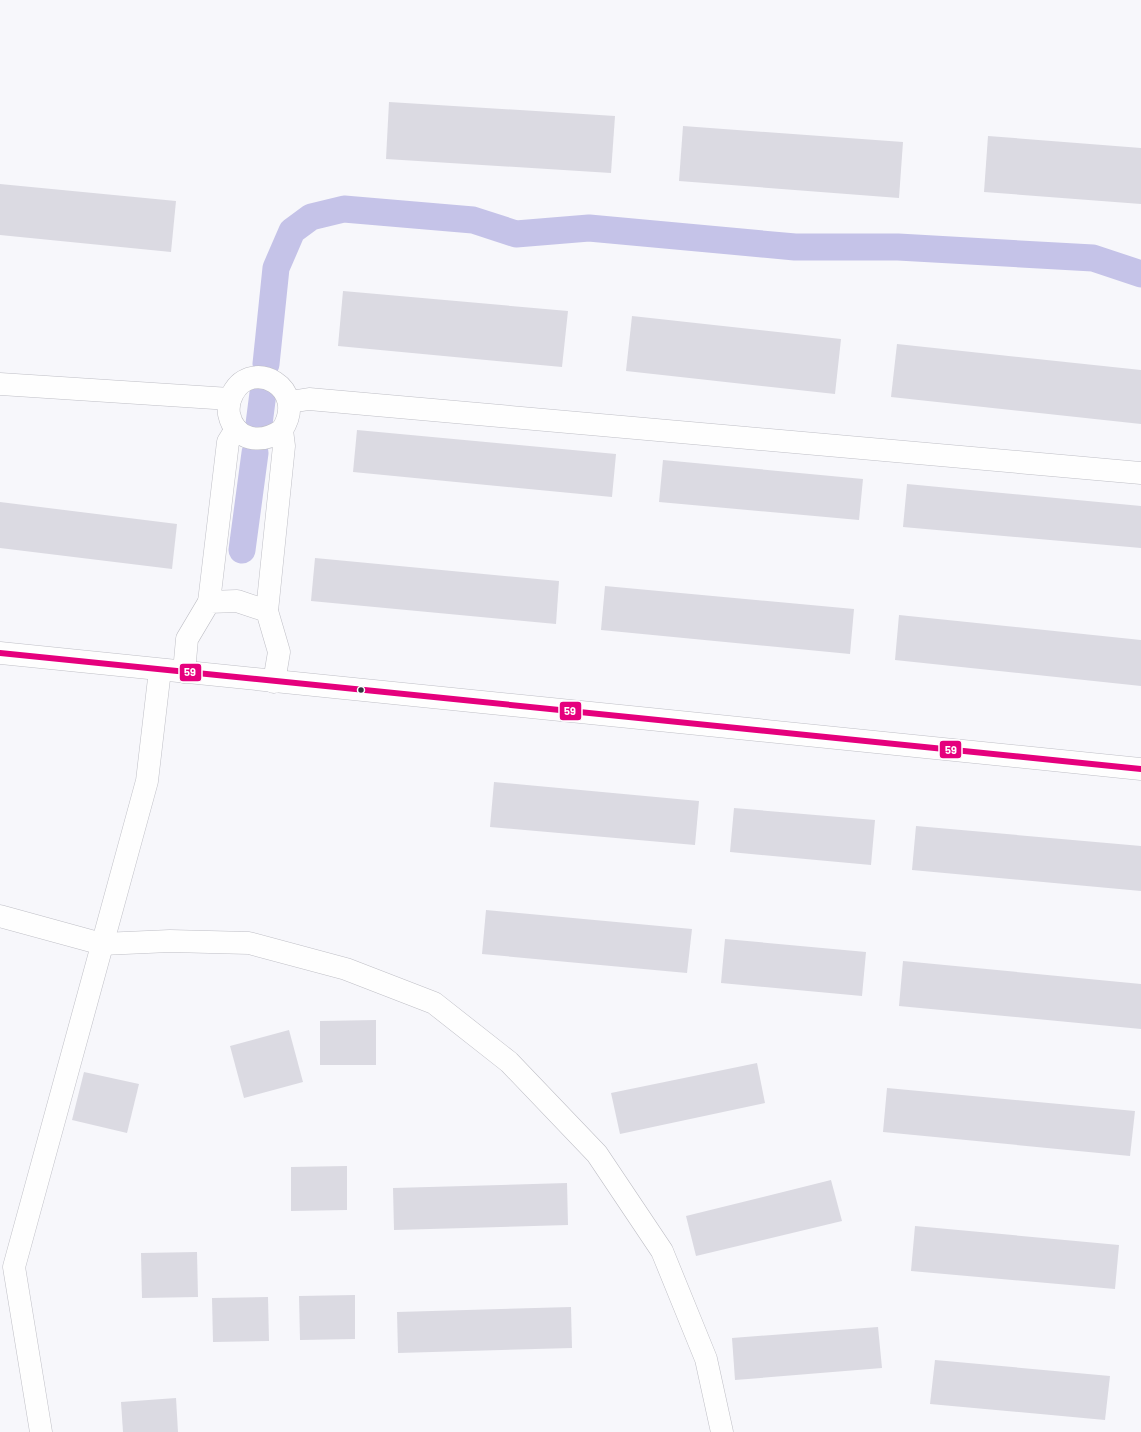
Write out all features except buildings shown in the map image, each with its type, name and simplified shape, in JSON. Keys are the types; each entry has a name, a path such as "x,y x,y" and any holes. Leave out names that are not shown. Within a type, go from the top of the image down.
{"street":[{"path":"251,378 271,380 279,385 286,393 290,402 290,412 282,430 274,436 264,439 254,439 244,435 236,429 228,410 230,399 234,390 251,378"},
{"path":"0,384 230,399"},
{"path":"290,402 309,399 1141,473"},
{"path":"184,672 188,639 209,602 228,442 236,429"},
{"path":"274,682 279,652 267,611 284,446 282,430"},
{"path":"209,602 237,601 267,611"},
{"path":"0,653 1141,769"},
{"path":"41,1432 14,1267 148,780 160,670"},
{"path":"0,916 102,944 170,941 249,943 346,969 434,1004 509,1062 597,1154 662,1251 706,1359 722,1432"}],"waterway":[{"path":"266,364 276,268 292,231 311,217 344,209 473,220 516,234 589,228 795,247 898,247 1093,258 1141,274"},
{"path":"259,424 263,393"},
{"path":"242,550 255,453"}],"transit line":[{"name":"59","path":"0,653 1141,769"}]}
